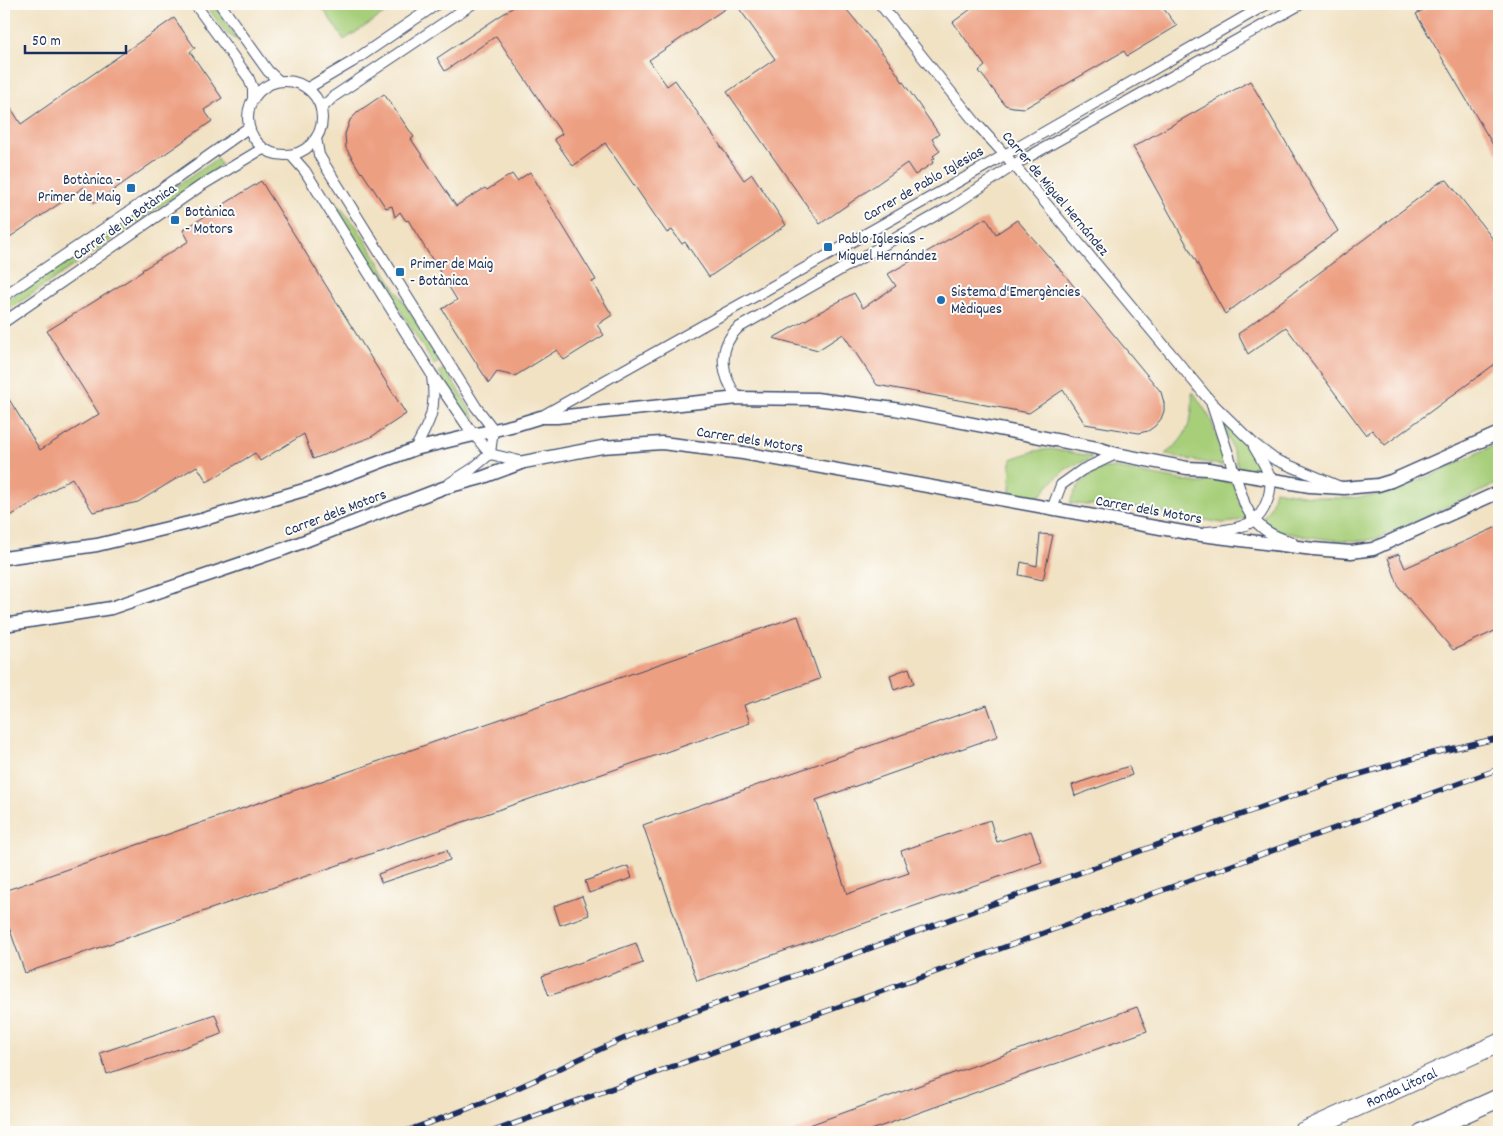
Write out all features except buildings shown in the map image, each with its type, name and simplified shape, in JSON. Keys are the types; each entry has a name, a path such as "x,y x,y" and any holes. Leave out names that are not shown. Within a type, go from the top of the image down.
{"highway":[{"name":"Ronda Litoral","path":"1302,1132 1499,1043"},
{"path":"1423,1132 1499,1098"}],"street":[{"path":"195,4 248,77 253,89 253,98 248,113 248,128 253,138 264,149 277,155 291,155 306,149 316,138 322,124 321,109 316,97 308,88 292,81 279,81 266,86 253,98"},
{"path":"220,4 263,64 279,81"},
{"path":"308,88 352,62 437,4"},
{"path":"321,109 333,97 472,4"},
{"name":"Carrer de Miguel Hernández","path":"880,4 975,122 1014,165 1211,402 1253,444 1274,459 1344,488"},
{"name":"Carrer de Pablo Iglesias","path":"541,417 942,191 1267,4"},
{"name":"Carrer de Pablo Iglesias","path":"738,398 726,379 723,360 728,341 738,328 952,206 1014,165 1301,4"},
{"name":"Carrer de la Botànica","path":"4,296 142,203 248,128"},
{"path":"316,138 319,155 323,162 476,407 493,429 490,454 472,469 443,488"},
{"name":"Carrer de la Botànica","path":"4,322 202,186 264,149"},
{"path":"291,155 305,171 431,373 474,434 490,454 524,462"},
{"path":"415,449 432,415 434,394 431,373"},
{"name":"Carrer dels Motors","path":"4,558 97,545 201,520 311,488 415,449 541,417 557,417 738,398 816,399 886,407 1097,448 1116,454 1187,468 1208,469 1310,486 1344,488 1378,485 1391,481 1499,433"},
{"name":"Carrer de Miguel Hernández","path":"1211,402 1245,505 1253,521 1274,537 1313,549"},
{"name":"Carrer dels Motors","path":"4,625 111,608 284,549 443,488 481,478 524,462 602,447 662,443 743,453 1194,534 1351,552 1373,549 1499,492"},
{"name":"Carrer de Miguel Hernández","path":"1253,444 1270,479"},
{"path":"1052,509 1062,485 1082,470 1116,454"},
{"path":"1194,534 1228,530 1253,521 1264,508 1267,501 1270,491 1270,479"}],"green space":[{"path":"205,4 213,4 240,42 226,33"},
{"path":"320,4 399,4 344,40"},
{"path":"217,159 221,165 4,313 4,303"},
{"path":"333,201 357,227 440,361 434,365"},
{"path":"445,368 475,418 475,423 470,421 439,372"},
{"path":"1192,393 1194,393 1210,418 1227,464 1225,466 1166,455 1188,428 1192,411"},
{"path":"1222,420 1225,420 1256,458 1263,471 1261,473 1239,468"},
{"path":"1499,443 1499,483 1378,538 1364,541 1334,540 1297,535 1274,529 1261,520 1271,506 1275,490 1332,498 1370,496 1408,485"},
{"path":"1051,449 1091,456 1092,458 1066,469 1039,497 1010,492 1011,459 1035,451"},
{"path":"1104,468 1115,468 1197,483 1204,483 1211,478 1233,483 1246,518 1222,523 1113,504 1085,505 1070,503 1082,481"}],"railway":[{"path":"403,1132 494,1098 649,1028 1329,783 1429,754 1499,738"},
{"path":"491,1132 1499,769"}],"place":[{"name":"Botànica - Primer de Maig","path":"131,188"},
{"name":"Botànica - Motors","path":"175,220"},
{"name":"Pablo Iglesias - Miguel Hernández","path":"828,247"},
{"name":"Primer de Maig - Botànica","path":"400,272"},
{"name":"Sistema d'Emergències Mèdiques","path":"941,300"}]}
